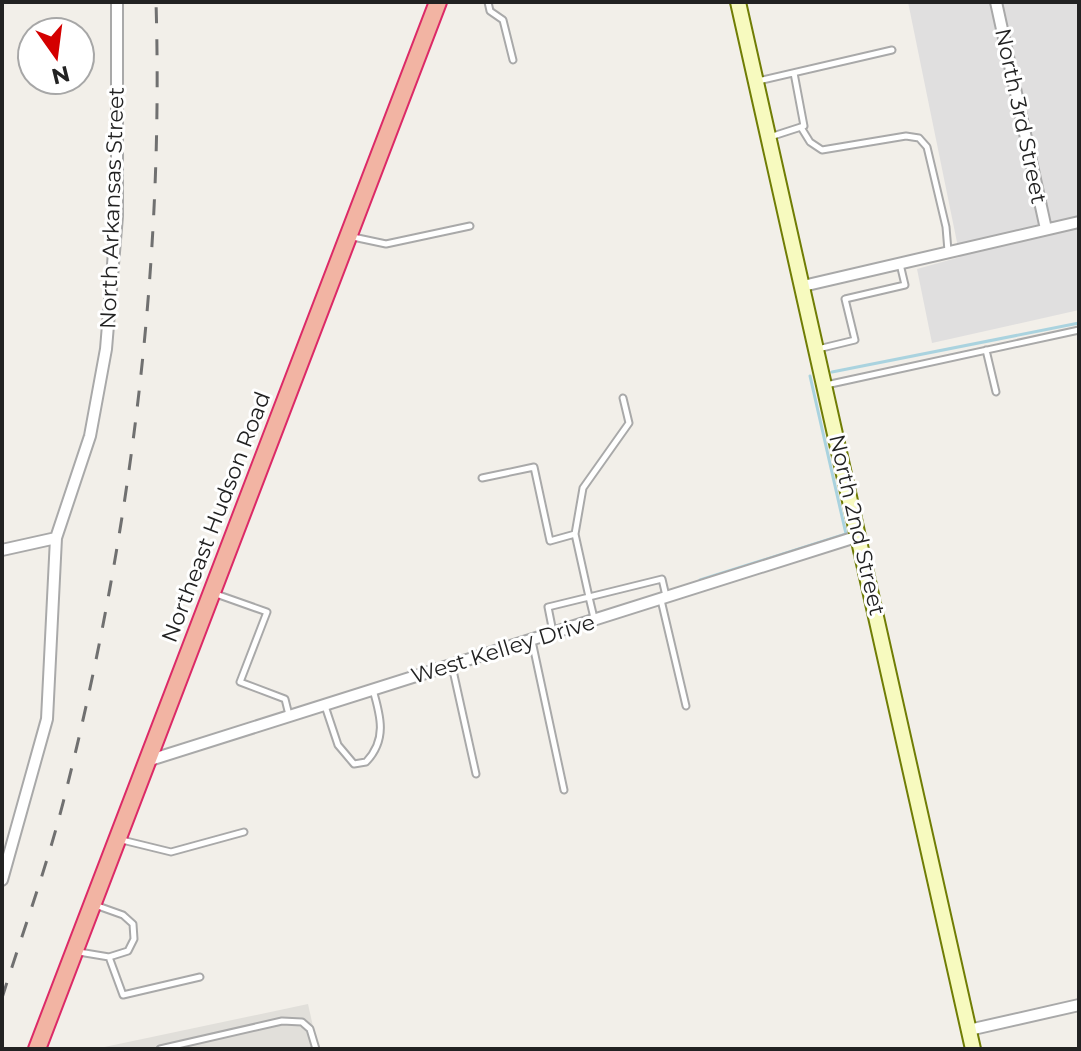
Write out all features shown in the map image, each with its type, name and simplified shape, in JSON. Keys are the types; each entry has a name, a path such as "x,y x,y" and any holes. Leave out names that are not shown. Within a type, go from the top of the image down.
{"highway":[{"name":"Northeast Hudson Road","path":"37,1049 438,2"}],"main road":[{"name":"North 2nd Street","path":"738,2 973,1049"}],"street":[{"name":"North Arkansas Street","path":"2,880 47,719 56,538 90,436 106,349 117,216 117,2"},
{"name":"North 3rd Street","path":"996,2 1046,229"},
{"path":"803,286 1079,222"},
{"name":"West Kelley Drive","path":"147,761 859,536"},
{"path":"2,550 56,538"},
{"path":"969,1030 1079,1005"}],"lane":[{"path":"488,2 490,11 503,20 513,60"},
{"path":"758,81 892,50"},
{"path":"794,73 804,123 802,129"},
{"path":"770,137 802,129"},
{"path":"802,129 810,142 822,150 906,136 919,138 927,147 946,227 948,252"},
{"path":"348,236 386,244 470,226"},
{"path":"817,349 855,340 845,299 905,285 900,263"},
{"path":"825,385 1079,330"},
{"path":"986,350 996,392"},
{"path":"595,620 575,534 583,488 629,423 623,398"},
{"path":"482,478 534,467 550,541 575,534"},
{"path":"553,633 548,607 662,579 663,598 686,706"},
{"path":"211,592 267,612 240,682 285,699 290,716"},
{"path":"532,640 564,790"},
{"path":"452,665 476,774"},
{"path":"325,705 338,745 354,764 366,762 378,750 382,721 373,690"},
{"path":"117,839 171,852 244,832"},
{"path":"75,951 109,957 128,951 134,939 133,924 123,915 92,904"},
{"path":"109,957 123,995 200,977"},
{"path":"160,1049 282,1021 302,1022 310,1029 316,1049"}],"shaded area":[{"path":"908,2 1079,2 1079,310 932,343 917,269 960,257"},
{"path":"308,1004 318,1049 95,1049"}],"waterway":[{"path":"832,372 1079,323"},
{"path":"700,580 846,534 810,376"}],"railway":[{"path":"2,998 65,795 108,600 124,501 148,302 157,102 156,2"}]}
